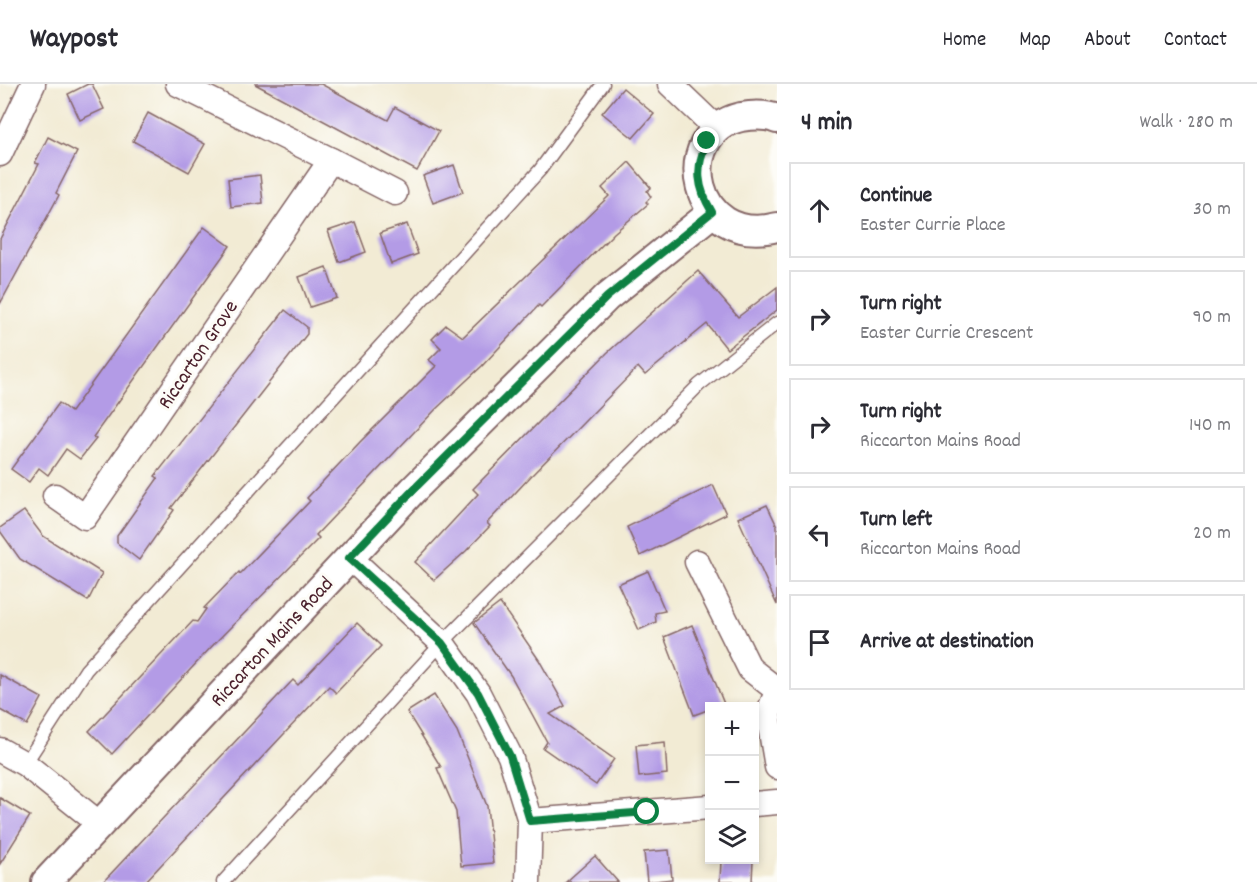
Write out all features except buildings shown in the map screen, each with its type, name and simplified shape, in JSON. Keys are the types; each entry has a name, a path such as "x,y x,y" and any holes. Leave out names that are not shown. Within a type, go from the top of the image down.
{"street":[{"path":"0,154 33,84"},
{"path":"178,84 395,193"},
{"path":"670,84 716,128"},
{"path":"777,119 753,115 735,118 716,128 699,159 698,177 702,196 712,212 727,223 744,230 762,231 777,227"},
{"name":"Riccarton Grove","path":"54,496 85,517 331,160"},
{"name":"Riccarton Mains Road","path":"46,882 413,490 607,297 712,212"},
{"path":"349,558 442,643 478,693 510,756 530,821 528,882"},
{"path":"697,562 750,669 777,691 768,714 777,767"},
{"path":"0,750 25,764 101,825"},
{"path":"759,804 777,802"},
{"path":"530,821 705,807"}],"lane":[{"path":"25,764 86,670 540,170 603,84"},
{"path":"223,882 442,643 699,384 777,323"}],"route":[{"path":"647,812 530,821 510,756 478,693 442,643 349,558 413,490 607,297 712,212 702,196 698,177 699,159 707,141"}]}
